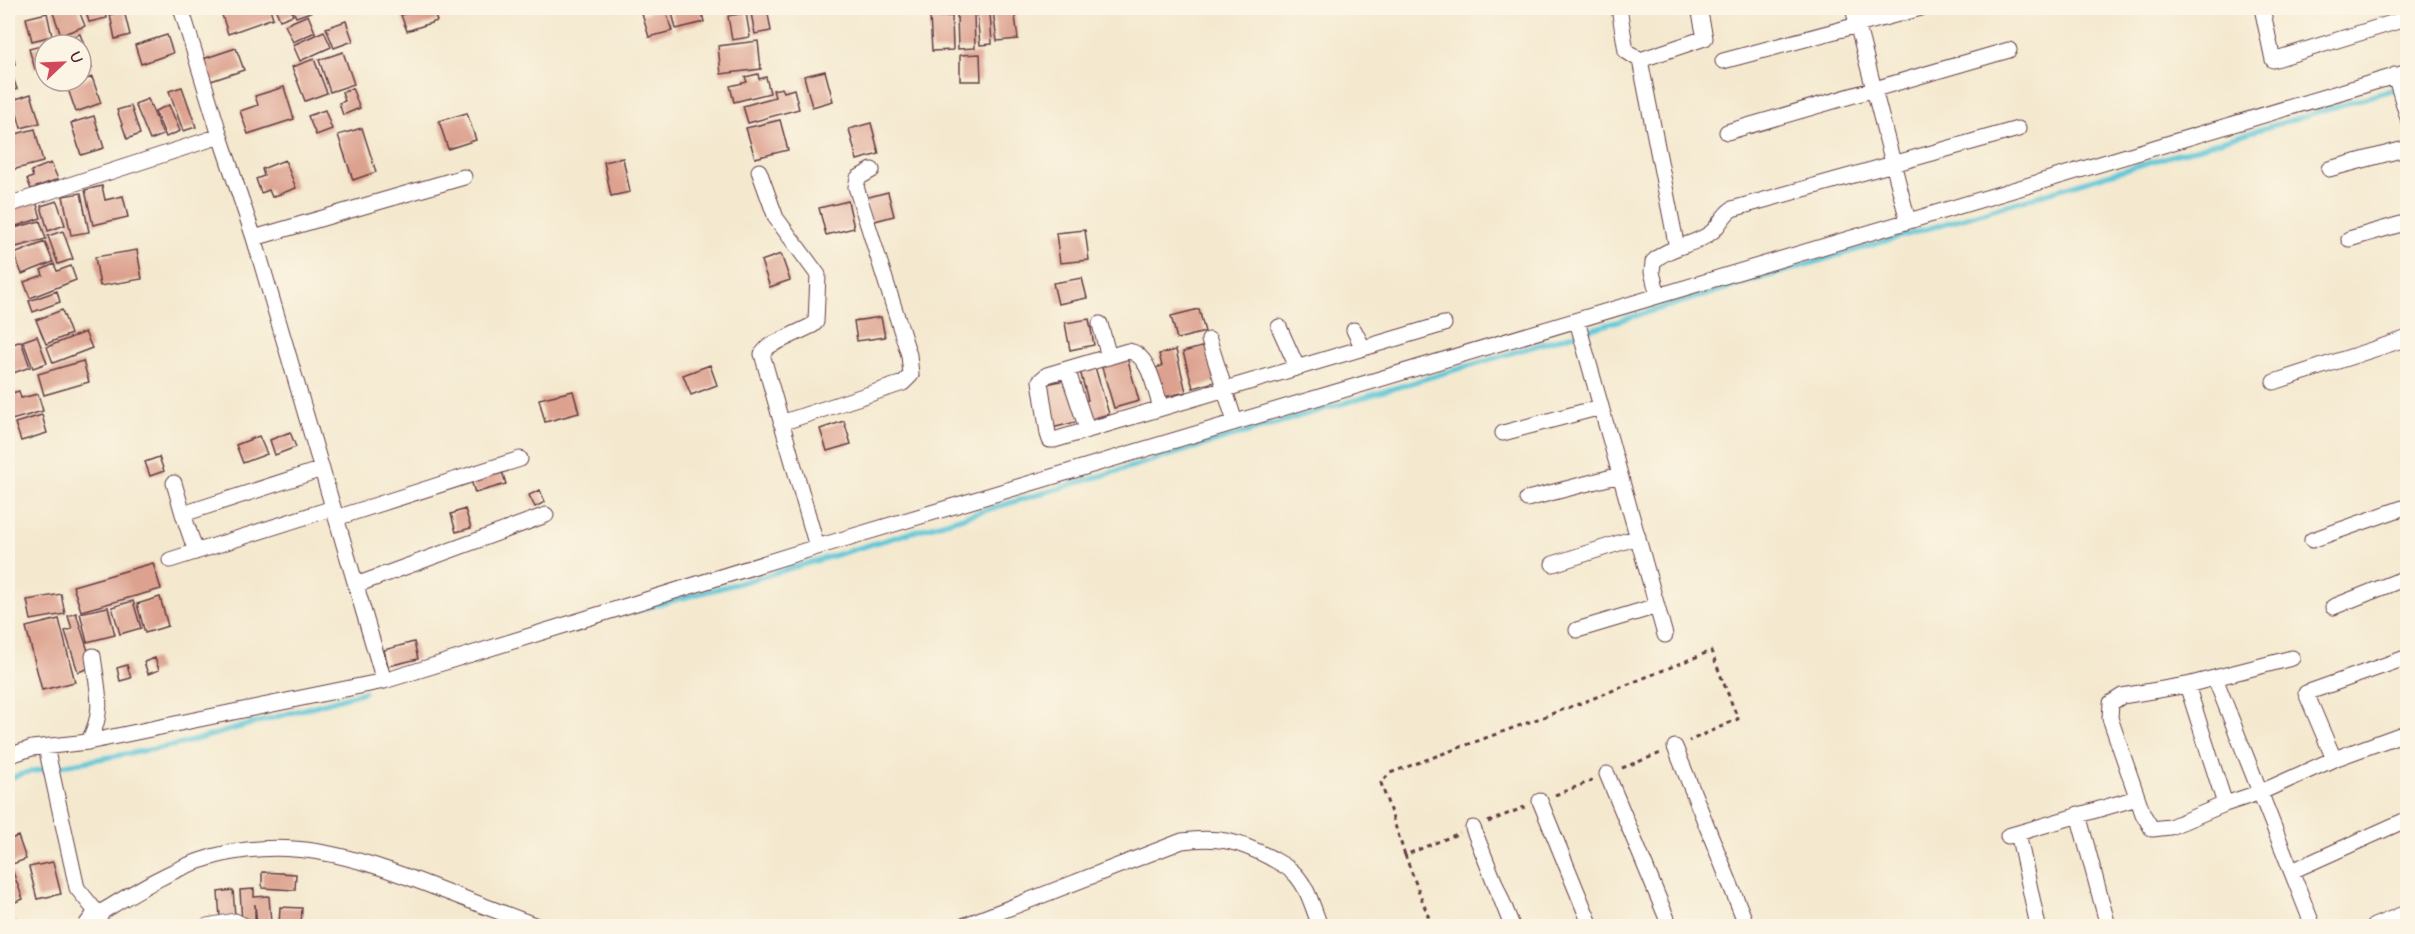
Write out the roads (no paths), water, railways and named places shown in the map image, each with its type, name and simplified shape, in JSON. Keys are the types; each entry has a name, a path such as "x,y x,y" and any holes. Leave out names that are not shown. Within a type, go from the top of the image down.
{"street":[{"path":"181,8 254,238 384,681"},
{"path":"1619,8 1626,51 1640,60 1677,248"},
{"path":"1640,60 1705,38 1699,8"},
{"path":"1853,8 1908,221"},
{"path":"1723,61 1921,8"},
{"path":"2262,8 2273,60 2408,18"},
{"path":"1727,132 2009,50"},
{"path":"8,756 32,748 88,742 384,681 818,547 1235,422 1579,328 1658,296 1908,221 2400,81 2408,118"},
{"path":"1658,296 1652,272 1653,262 1664,253 1712,231 1724,214 1732,209 2018,129"},
{"path":"8,205 220,136"},
{"path":"2329,169 2408,147"},
{"path":"781,423 903,383 911,375 909,355 856,187 858,178 872,170"},
{"path":"759,171 776,218 818,275 816,322 769,346 762,354 818,547"},
{"path":"254,238 464,177"},
{"path":"2349,238 2408,222"},
{"path":"1101,324 1109,357"},
{"path":"1161,408 1140,355 1128,351 1047,375 1040,381 1049,436 1051,440 1054,440 1444,324"},
{"path":"1279,327 1297,367"},
{"path":"1579,328 1665,634"},
{"path":"1354,330 1363,348"},
{"path":"2274,382 2408,338"},
{"path":"1209,339 1235,422"},
{"path":"1067,369 1087,429"},
{"path":"1503,433 1601,407"},
{"path":"170,560 520,459"},
{"path":"183,514 322,469"},
{"path":"1527,499 1620,475"},
{"path":"174,483 196,552"},
{"path":"2312,540 2408,506"},
{"path":"356,585 546,515"},
{"path":"1554,564 1638,537"},
{"path":"2333,607 2408,577"},
{"path":"1577,630 1657,606"},
{"path":"88,742 97,727 99,717 93,656"},
{"path":"2334,759 2306,693 2408,657"},
{"path":"2292,658 2187,685 2122,696 2111,703 2110,718 2143,814 2152,828 2170,827 2261,792 2334,759 2408,732"},
{"path":"2215,678 2313,927"},
{"path":"2187,685 2225,804"},
{"path":"46,747 77,888 97,922 144,887 199,861 234,852 265,848 307,849 377,865 537,927"},
{"path":"1675,747 1747,927"},
{"path":"1607,774 1670,927"},
{"path":"2038,927 2013,834 2137,798"},
{"path":"1540,801 1591,927"},
{"path":"2078,814 2108,927"},
{"path":"2292,871 2408,819"},
{"path":"1473,828 1512,927"},
{"path":"963,927 1182,841 1204,838 1226,839 1251,847 1294,872 1306,890 1320,927"},
{"path":"2374,927 2408,912"},
{"path":"207,927 235,921 245,927"}],"waterway":[{"path":"634,611 765,576 2408,85"},
{"path":"8,779 28,772 181,744 364,692"}]}
